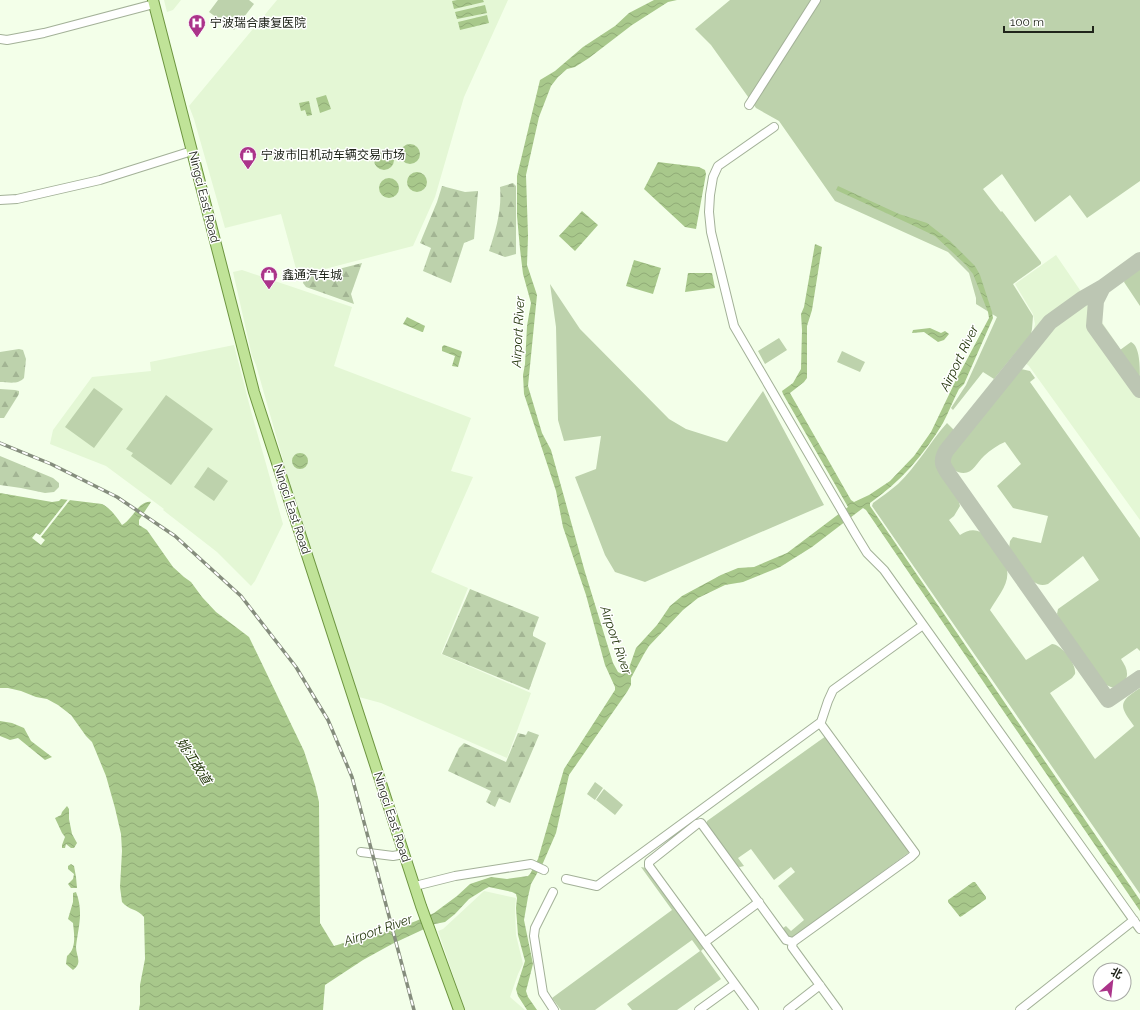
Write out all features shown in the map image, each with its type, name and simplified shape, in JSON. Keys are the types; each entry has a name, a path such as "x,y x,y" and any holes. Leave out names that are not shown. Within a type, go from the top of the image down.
{"main road":[{"name":"Ningci East Road","path":"153,2 254,392 421,906 459,1010"}],"street":[{"path":"749,105 816,0"},
{"path":"0,39 7,40 44,33 153,2"},
{"path":"774,127 718,166 710,195 709,212 711,232 734,326 833,497 868,553 884,570 1140,929"},
{"path":"0,200 17,199 100,180 192,151"},
{"path":"566,879 597,886 820,723 833,690 923,625"},
{"path":"820,723 915,853 793,942 792,947 838,1010"},
{"path":"754,1010 649,866 649,862 697,824 701,823 786,940 793,942"},
{"path":"361,852 393,856 404,854"},
{"path":"415,886 455,876 531,864 544,870"},
{"path":"553,892 535,928 534,936 543,993 554,1010"},
{"path":"705,942 759,902"},
{"path":"1020,1010 1134,920"},
{"path":"699,1010 735,984"},
{"path":"788,1010 820,985"}],"shaded area":[{"path":"164,0 181,0 173,10 167,12"},
{"path":"277,0 508,0 464,97 435,197 413,246 298,276 281,214 225,228 189,106"},
{"path":"1056,255 1119,347 1116,349 1140,383 1140,520 1029,366 1015,355 1033,333 1035,324 1033,314 1015,284"},
{"path":"242,270 352,307 334,366 471,418 451,471 473,477 431,572 468,588 441,654 531,693 507,758 381,703 359,697 300,520 256,365 252,356 233,272"},
{"path":"234,345 283,524 255,581 251,586 217,552 163,510 164,509 106,466 50,444 53,430 92,377 151,371 150,362"},
{"path":"484,891 516,898 516,935 523,964 510,997 525,1010 465,1010 438,931 443,929"}],"green space":[{"path":"218,0 249,0 254,4 234,30 209,12"},
{"path":"730,0 1140,0 1140,181 1087,218 1070,195 1035,222 1002,174 983,189 1001,212 1002,211 1041,264 1013,284 1033,316 1031,334 994,379 983,372 953,410 951,408 966,385 997,317 976,304 976,298 969,273 948,252 835,201 779,121 756,108 711,45 695,29"},
{"path":"513,183 516,186 516,254 505,257 489,251 498,219 500,187"},
{"path":"442,186 465,192 478,191 474,239 464,243 451,283 423,271 431,248 420,243"},
{"path":"362,263 351,294 354,304 306,287 303,283 304,278"},
{"path":"1140,269 1140,306 1124,282 1125,279"},
{"path":"550,284 580,329 669,419 686,429 727,442 763,391 824,505 645,582 615,572 605,555 575,477 596,469 601,436 564,441 558,420 556,327"},
{"path":"779,338 787,350 765,364 758,351"},
{"path":"1131,342 1134,344 1138,352 1140,379 1120,350"},
{"path":"19,349 23,350 26,359 24,378 19,382 0,382 0,352"},
{"path":"842,351 865,362 860,372 837,362"},
{"path":"1021,369 1030,371 1035,378 1030,382 1140,538 1140,651 1137,648 1121,659 1125,665 1127,675 1123,685 1116,688 1106,685 1057,614 1058,609 1099,580 1083,556 1048,584 1042,585 1034,582 1009,549 1010,541 1013,537 1041,543 1048,516 1013,508 997,486 1021,464 1005,442 989,452 967,473 958,472 950,465 949,457 952,452"},
{"path":"94,388 123,409 94,448 65,427"},
{"path":"0,389 19,391 19,394 4,418 0,418"},
{"path":"166,395 213,429 171,485 131,456 133,453 126,449"},
{"path":"947,423 954,430 940,450 937,462 941,474 956,496 960,506 954,516 949,520 960,535 972,530 983,534 1006,566 1007,578 1005,584 990,610 1026,660 1052,644 1060,647 1068,655 1074,665 1075,674 1072,678 1050,693 1095,759 1134,726 1126,714 1123,705 1124,701 1128,697 1140,688 1140,894 872,506 873,503 895,487 905,477"},
{"path":"0,456 53,478 59,483 59,487 54,492 45,493 0,485"},
{"path":"208,467 228,481 214,501 194,487"},
{"path":"470,589 539,617 533,636 546,643 529,690 442,654"},
{"path":"528,731 539,735 510,803 499,798 495,807 486,802 491,791 448,771 459,748 464,743 506,762 518,733 526,735"},
{"path":"826,736 908,850 908,853 792,938 786,935 783,928 786,926 791,931 804,920 778,886 795,872 791,867 774,880 751,849 738,858 744,866 736,866 707,825 707,821"},
{"path":"595,782 603,788 595,800 587,794"},
{"path":"604,789 623,805 615,815 596,800"},
{"path":"641,867 646,868 704,948 701,951 721,979 677,1010 632,1010 627,1004 700,951 692,940 595,1010 561,1010 552,998 672,910"}],"water":[{"path":"483,0 484,2 454,9 452,1"},
{"name":"姚江故道","path":"654,0 677,0 668,2 632,25 589,58 575,67 567,69 551,86 539,117 526,175 528,236 527,265 537,295 528,386 542,433 551,450 585,572 613,663 618,672 622,674 628,671 636,648 657,625 670,606 682,596 721,575 738,568 754,567 787,553 848,507 782,391 793,383 801,369 801,314 804,307 815,244 822,247 812,310 807,326 807,378 790,393 851,500 854,502 869,495 890,481 914,456 931,432 956,380 989,318 988,312 973,274 965,264 935,236 836,190 838,186 899,214 927,223 950,241 975,266 980,275 993,318 964,384 959,389 936,435 911,467 881,495 870,503 870,506 1140,900 1140,911 866,510 863,508 812,547 780,567 743,582 725,585 698,598 683,610 649,646 631,678 631,685 627,692 569,775 556,833 543,863 531,884 524,920 533,964 526,991 528,997 537,1010 527,1010 518,996 516,989 525,961 518,935 516,894 489,887 469,899 445,922 435,924 392,944 363,960 325,985 323,1010 139,1010 140,985 145,959 144,917 139,912 124,905 122,902 120,887 122,851 121,834 106,776 92,742 71,715 58,705 47,699 36,697 21,691 0,688 0,493 52,502 59,501 61,499 102,504 113,513 122,525 139,507 147,502 151,502 139,520 139,525 147,530 173,567 191,582 216,612 249,637 304,751 319,802 320,923 334,946 390,931 434,913 470,884 491,877 507,879 528,876 538,859 564,769 615,690 615,687 605,665 586,595 563,527 556,491 524,394 523,375 527,326 531,303 523,274 520,249 517,216 517,176 540,80 555,71 583,47 615,26 629,13"},
{"path":"485,5 487,13 457,19 455,12"},
{"path":"487,15 489,23 460,30 458,22"},
{"path":"326,95 331,109 320,113 316,98"},
{"path":"309,101 312,115 307,116 305,110 301,111 299,103"},
{"path":"410,144 417,147 420,154 417,161 410,164 403,161 400,154 403,147"},
{"path":"384,150 391,153 394,160 391,167 384,170 377,167 374,160 377,153"},
{"path":"658,162 699,167 705,170 706,174 696,229 685,227 644,189"},
{"path":"417,172 424,175 427,182 424,189 417,192 410,189 407,182 410,175"},
{"path":"389,178 396,181 399,188 396,195 389,198 382,195 379,188 382,181"},
{"path":"582,211 598,225 575,251 559,236"},
{"path":"634,260 661,268 653,294 626,286"},
{"path":"688,273 712,273 715,288 685,292"},
{"path":"407,317 425,326 423,332 403,324"},
{"path":"930,328 941,333 945,331 949,334 944,340 938,342 924,332 912,333 913,330"},
{"path":"444,345 462,352 458,367 452,366 455,356 442,351 442,347"},
{"path":"297,453 303,453 308,458 306,467 303,469 297,469 292,464 292,458"},
{"path":"0,721 12,723 24,728 31,741 52,757 45,760 18,738 10,740 0,736"},
{"path":"67,806 69,809 72,834 77,843 74,848 71,848 66,844 65,848 62,848 65,837 55,818 61,815"},
{"path":"71,864 74,866 77,888 71,888 68,884 73,879 74,874 68,869 68,866"},
{"path":"975,882 986,899 960,917 948,900"},
{"path":"76,892 80,906 76,947 78,965 73,970 66,964 67,956 74,945 73,923 68,919 73,902 73,893"}],"pier":[{"path":"69,498 70,500 41,537 45,540 41,545 32,538 36,533 40,535"}],"taxiway":[{"path":"1140,260 1103,287 1096,301 1094,326 1140,390"},
{"path":"1103,287 1082,299 1050,322 946,451 943,458 943,464 1108,700 1140,678"}],"railway":[{"path":"0,443 51,464 117,497 175,536 241,596 296,667 328,720 352,777 414,1010"}],"place":[{"name":"宁波瑞合康复医院","path":"197,38"},
{"name":"宁波市旧机动车辆交易市场","path":"248,170"},
{"name":"鑫通汽车城","path":"269,290"}],"water label":[{"name":"Airport River","path":"518,332"},
{"name":"Airport River","path":"959,358"},
{"name":"Airport River","path":"616,640"},
{"name":"Airport River","path":"378,930"}]}
